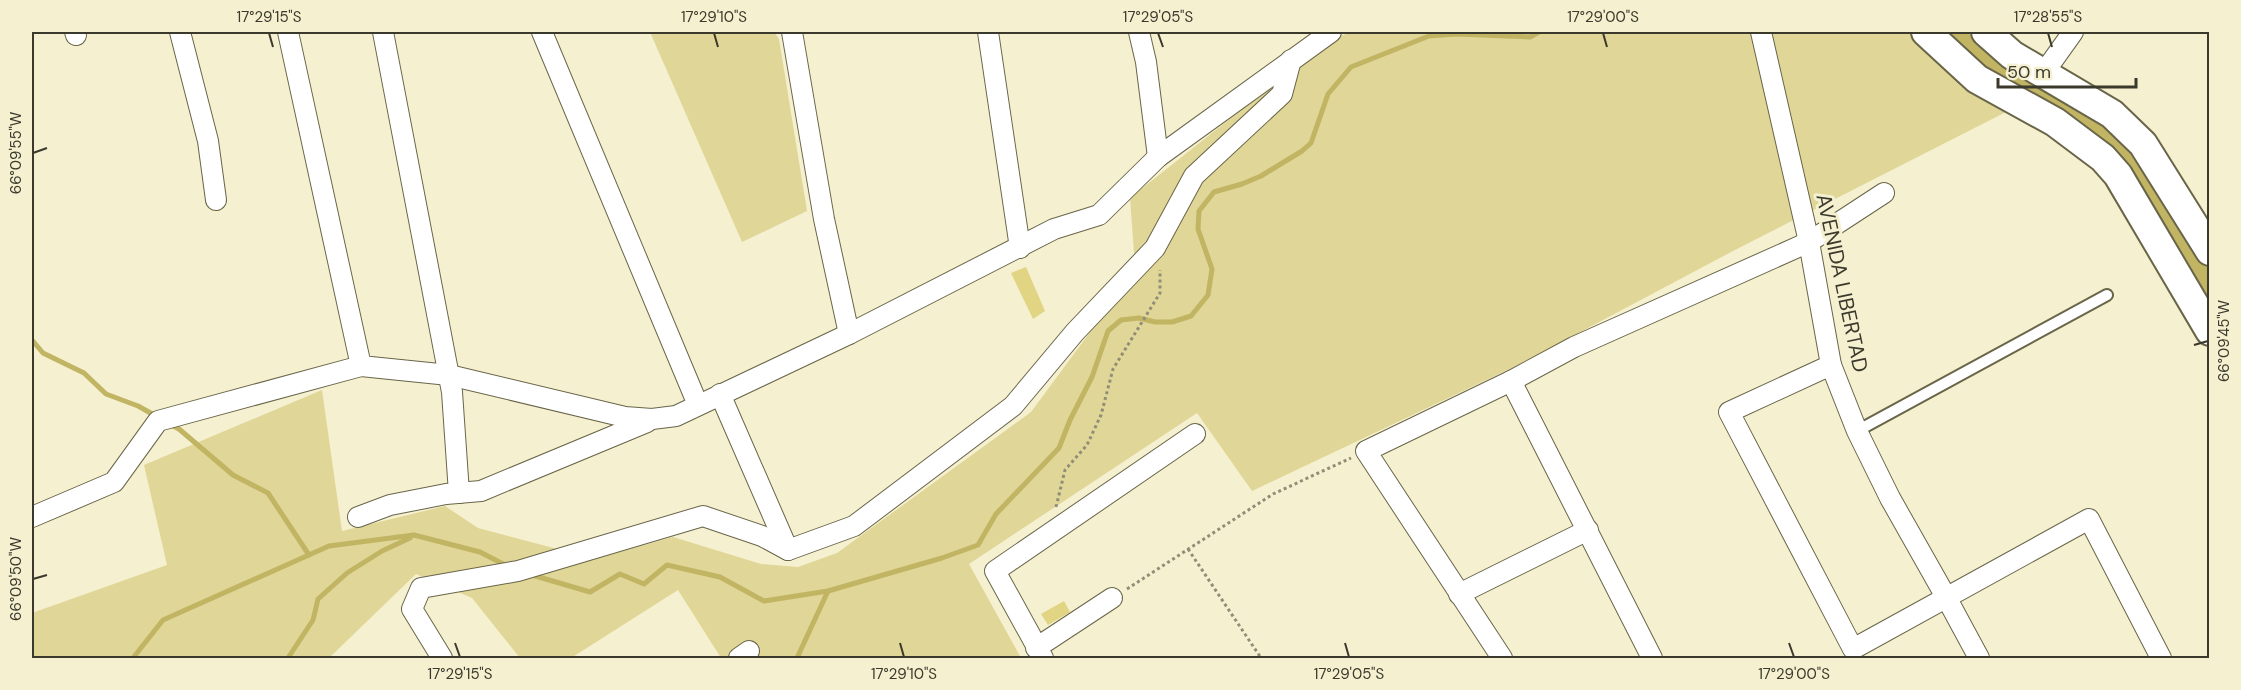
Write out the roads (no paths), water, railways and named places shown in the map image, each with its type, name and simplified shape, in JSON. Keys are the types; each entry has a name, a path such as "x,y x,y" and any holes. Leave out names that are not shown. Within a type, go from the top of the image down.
{"main road":[{"path":"1926,32 1977,79 2055,122 2103,158 2118,175 2210,332"},
{"path":"1986,32 2012,55 2112,114 2143,144 2210,251"}],"street":[{"path":"180,32 208,141 216,200"},
{"path":"288,32 361,366"},
{"path":"383,32 449,375 459,493"},
{"path":"542,32 698,405"},
{"path":"792,32 824,219 849,334"},
{"path":"988,32 1020,248"},
{"path":"1139,32 1146,62 1158,157"},
{"path":"32,517 114,482 158,422 361,366 449,375 625,417 652,419 676,416 849,334 1054,229 1099,215 1158,157 1331,32"},
{"name":"AVENIDA LIBERTAD","path":"1761,32 1809,242 1831,365 1857,431 1890,498 1978,658"},
{"path":"2043,74 2073,32"},
{"path":"442,658 412,609 421,588 518,572 703,516 762,536 789,550 855,526 1013,406 1075,332 1155,248 1194,176 1282,94 1291,60"},
{"path":"1502,658 1366,451 1511,381 1574,347 1809,242 1884,193"},
{"path":"1831,365 1729,412 1853,649 2090,519 2161,658"},
{"path":"1511,381 1652,658"},
{"path":"720,394 789,550"},
{"path":"358,517 390,505 481,491 652,419"},
{"path":"1112,598 1040,653 995,571 1195,434"},
{"path":"1459,594 1588,530"}],"lane":[{"path":"1857,431 2107,295"}],"waterway":[{"path":"532,575 590,592 620,574 644,584 667,565 720,577 764,601 828,591 942,558 978,545 996,514 1059,448 1070,420 1092,377 1108,331 1121,320 1139,318 1155,322 1172,322 1191,316 1208,295 1212,269 1198,229 1199,211 1214,192 1261,176 1311,143 1328,94 1351,67 1429,36 1456,34 1530,37 1539,32"},
{"path":"1952,32 1985,61 2040,95 2078,114 2120,141 2136,160 2163,201 2210,287"},
{"path":"32,340 43,353 84,373 106,394 138,406 156,416"},
{"path":"169,424 179,429 233,475 268,493 309,555"},
{"path":"133,658 163,620 329,546 414,535 480,552 507,566"},
{"path":"288,658 313,620 318,599 347,573 382,551 410,538"},
{"path":"797,658 828,591"}]}
